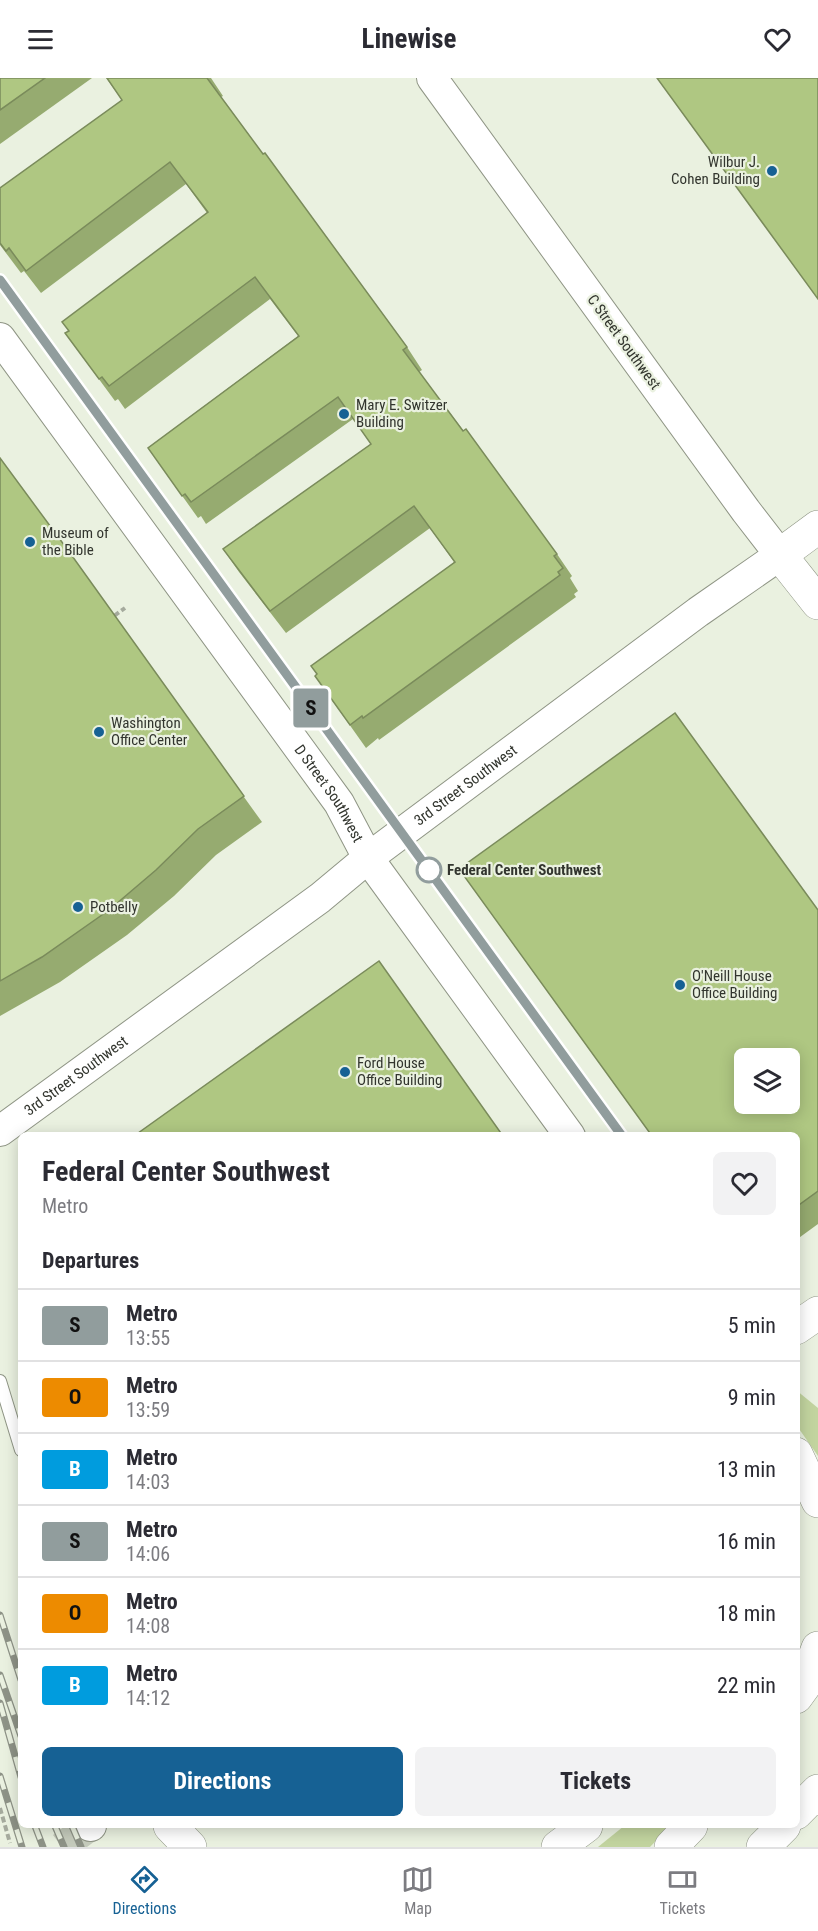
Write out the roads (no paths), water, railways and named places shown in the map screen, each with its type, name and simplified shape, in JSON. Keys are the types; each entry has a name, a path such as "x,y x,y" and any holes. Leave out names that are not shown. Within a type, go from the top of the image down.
{"main road":[{"name":"3rd Street Southwest","path":"780,555 818,527"},
{"name":"C Street Southwest","path":"780,555 818,603"},
{"path":"800,1326 818,1313"},
{"path":"800,1463 818,1501"},
{"path":"800,1642 818,1625"},
{"path":"800,1692 818,1648"},
{"path":"800,1809 818,1791"},
{"path":"172,1828 190,1847"},
{"path":"558,1847 583,1828"},
{"path":"670,1847 689,1828"},
{"path":"763,1847 782,1828"}],"street":[{"name":"C Street Southwest","path":"432,78 780,555"},
{"name":"D Street Southwest","path":"0,338 339,802 368,858 567,1132"},
{"name":"3rd Street Southwest","path":"0,1131 320,898 368,858 698,612 780,555"}],"lane":[{"path":"0,1381 18,1440"}],"tunnel":[{"path":"62,1847 87,1828"}],"railway":[{"path":"0,1615 18,1671"},
{"path":"0,1675 18,1727"},
{"path":"0,1703 18,1766"},
{"path":"0,1776 22,1847"},
{"path":"36,1828 43,1847"},
{"path":"56,1828 64,1847"},
{"path":"73,1828 81,1847"}],"metro line":[{"name":"S","path":"0,280 619,1132"}],"place":[{"name":"Wilbur J. Cohen Building","path":"772,171"},
{"name":"Mary E. Switzer Building","path":"344,414"},
{"name":"Museum of the Bible","path":"30,542"},
{"name":"Washington Office Center","path":"99,732"},
{"name":"Federal Center Southwest","path":"429,870"},
{"name":"Potbelly","path":"78,907"},
{"name":"O'Neill House Office Building","path":"680,985"},
{"name":"Ford House Office Building","path":"345,1072"}]}
